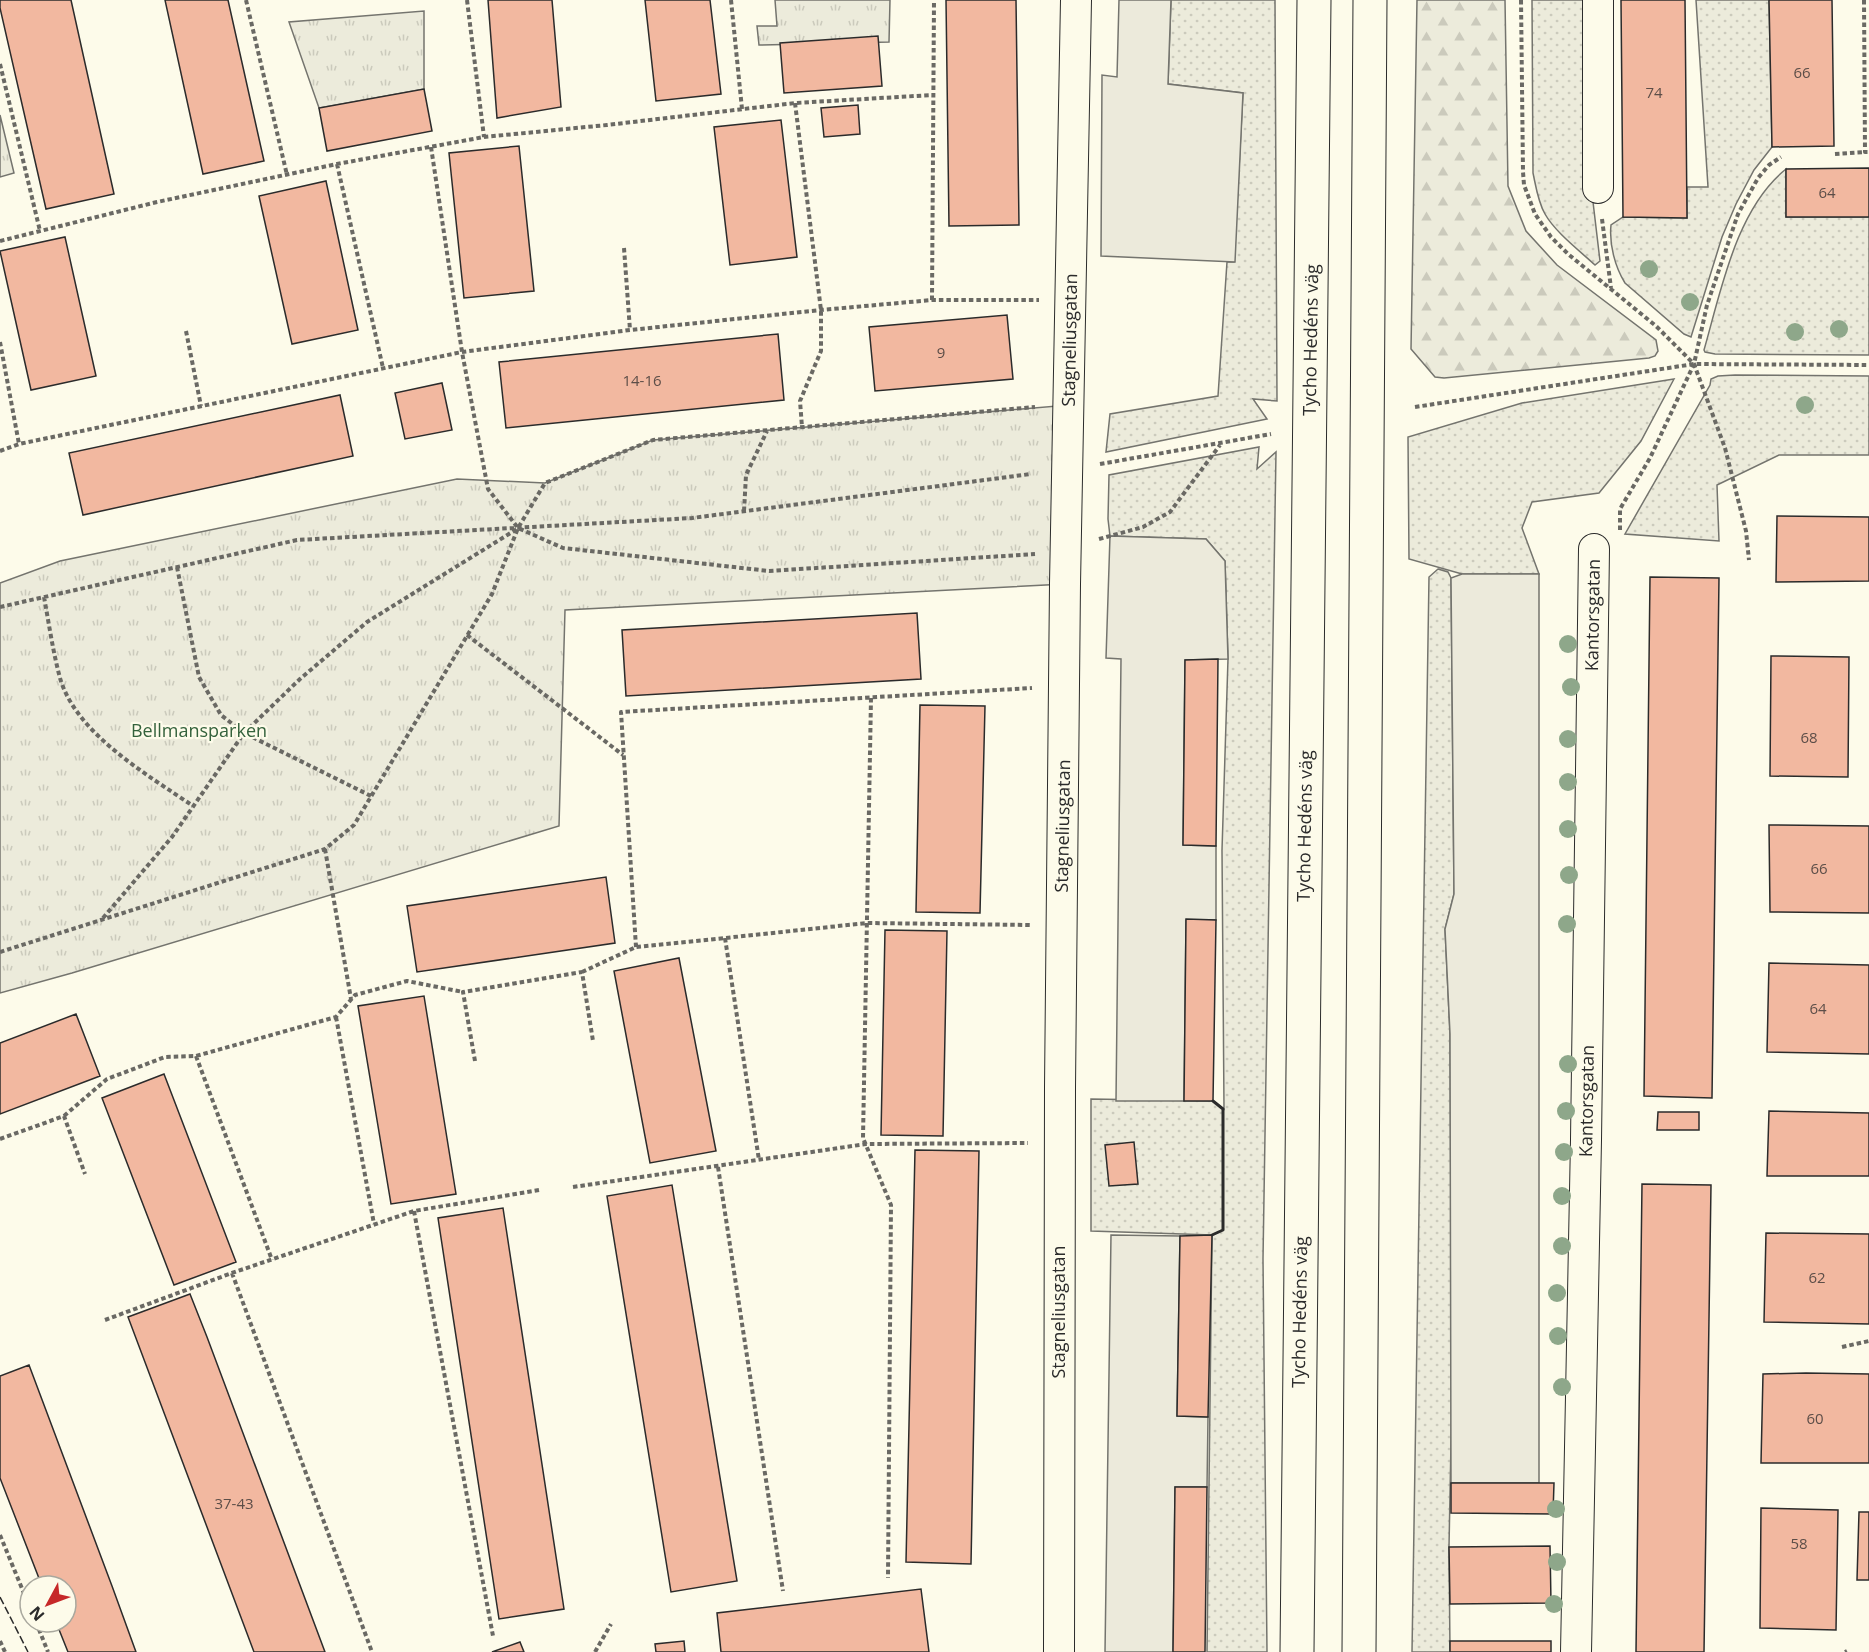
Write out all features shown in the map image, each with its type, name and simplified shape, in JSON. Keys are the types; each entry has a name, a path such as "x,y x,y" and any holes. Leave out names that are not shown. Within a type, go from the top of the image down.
{"main road":[{"name":"Tycho Hedéns väg","path":"1297,1652 1314,0"},
{"path":"1359,1652 1370,0"}],"street":[{"name":"Stagneliusgatan","path":"1059,1652 1059,1143 1076,0"},
{"path":"1598,0 1598,188"},
{"name":"Kantorsgatan","path":"1576,1652 1586,1152 1607,545"}],"path":[{"path":"246,0 287,175"},
{"path":"467,0 484,137"},
{"path":"731,0 742,109"},
{"path":"932,300 934,0"},
{"path":"1835,154 1867,152 1864,0"},
{"path":"0,64 40,231"},
{"path":"0,241 157,202 338,164 484,137 795,103 933,94"},
{"path":"795,103 821,310 821,351 800,401 802,427"},
{"path":"431,147 462,352 488,489 518,528 563,548 769,571 1066,552"},
{"path":"1607,545 1620,509 1650,458 1694,364 1707,305 1738,214 1758,178 1769,165 1781,157"},
{"path":"338,164 383,369"},
{"path":"1598,188 1611,289"},
{"path":"624,248 630,330"},
{"path":"0,451 19,444 462,352 630,330 932,300 1072,299"},
{"path":"186,331 201,406"},
{"path":"0,342 19,444"},
{"path":"1694,364 1725,448 1746,531 1749,560"},
{"path":"1415,407 1694,364 1869,365"},
{"path":"0,952 325,849 354,825 492,594 518,528 545,483 653,440 1069,405"},
{"path":"744,512 746,475 767,430"},
{"path":"1100,464 1271,434"},
{"path":"1095,540 1143,527 1170,512 1221,443"},
{"path":"0,607 297,540 692,518 1031,474"},
{"path":"103,918 172,837 244,733 300,679 367,622 518,528"},
{"path":"177,567 199,677 221,715 244,733 371,796"},
{"path":"44,597 61,680 82,720 128,762 193,806"},
{"path":"467,635 623,755"},
{"path":"636,947 621,712 1064,687"},
{"path":"871,698 864,1138 891,1205 888,1578"},
{"path":"325,849 351,1000"},
{"path":"0,1139 63,1116 107,1079 165,1057 196,1056 336,1017 355,995 407,981 463,992 582,972 636,947 867,922 1062,925"},
{"path":"725,938 759,1160"},
{"path":"582,972 593,1041"},
{"path":"463,992 475,1061"},
{"path":"336,1017 374,1224"},
{"path":"196,1056 272,1260"},
{"path":"63,1116 85,1174"},
{"path":"573,1187 866,1144 1059,1143"},
{"path":"718,1167 783,1591"},
{"path":"105,1320 232,1273 414,1211 539,1190"},
{"path":"414,1211 494,1636"},
{"path":"232,1273 372,1652"},
{"path":"1842,1347 1869,1341"},
{"path":"0,1535 18,1579"},
{"path":"596,1652 611,1624"},
{"path":"41,1634 48,1652"},
{"path":"0,1641 5,1652"}],"green space":[{"path":"775,0 890,0 889,42 759,45 757,26 777,26"},
{"path":"1171,0 1275,0 1277,401 1253,399 1267,419 1106,452 1110,414 1218,396 1227,262 1234,262 1243,93 1168,84"},
{"path":"1417,0 1505,0 1508,186 1526,231 1557,265 1656,340 1658,351 1655,356 1444,378 1435,377 1411,349"},
{"path":"1532,0 1588,0 1591,185 1600,261 1595,265 1555,228 1545,214 1533,173"},
{"path":"1696,0 1769,0 1772,147 1754,170 1736,204 1722,237 1691,337 1684,334 1625,283 1613,255 1611,225 1623,217 1687,218 1687,187 1708,187"},
{"path":"424,11 424,89 319,108 289,22"},
{"path":"0,115 14,173 0,177"},
{"path":"1786,169 1786,217 1869,217 1869,355 1715,354 1704,350 1724,277 1743,228 1754,206"},
{"path":"1718,376 1869,376 1869,455 1779,455 1717,485 1719,541 1625,534 1710,385 1711,379"},
{"path":"1674,379 1641,441 1599,493 1532,502 1522,528 1539,574 1462,574 1409,559 1408,437 1522,403"},
{"name":"Bellmansparken","path":"1069,405 1065,584 565,610 559,826 0,993 0,583 60,561 457,479 545,483 653,440"},
{"path":"1259,447 1257,469 1276,452 1263,1259 1267,1652 1207,1652 1212,1235 1091,1231 1091,1099 1213,1101 1224,1109 1222,850 1228,659 1225,561 1206,539 1110,536 1109,475"},
{"path":"1438,569 1448,572 1451,578 1454,894 1445,929 1450,1034 1452,1391 1449,1547 1450,1652 1412,1652 1429,577"}],"shaded area":[{"path":"1119,0 1171,0 1168,84 1243,93 1235,262 1101,256 1102,75 1117,77"},
{"path":"1110,536 1206,539 1225,561 1228,659 1185,660 1183,845 1216,846 1216,920 1186,920 1184,1101 1116,1101 1121,659 1106,658"},
{"path":"1462,574 1539,574 1539,1483 1451,1483 1450,1034 1445,929 1454,894 1451,578"},
{"path":"1111,1235 1180,1236 1177,1416 1208,1417 1207,1487 1175,1487 1173,1652 1105,1652"}],"building":[{"path":"0,0 71,0 114,194 46,209"},
{"path":"165,0 228,0 264,161 203,174"},
{"path":"488,0 552,0 561,107 497,118"},
{"path":"645,0 710,0 721,94 656,101"},
{"path":"946,0 1016,0 1019,225 949,226"},
{"path":"1621,0 1685,0 1687,218 1623,217"},
{"path":"1769,0 1832,0 1834,146 1772,147"},
{"path":"878,36 882,86 784,93 780,43"},
{"path":"424,89 432,131 327,151 319,108"},
{"path":"858,105 860,134 824,137 821,108"},
{"path":"781,120 797,257 730,265 714,127"},
{"path":"519,146 534,291 464,298 449,153"},
{"path":"1869,168 1869,217 1786,217 1786,169"},
{"path":"326,181 358,330 292,344 259,196"},
{"path":"65,237 96,376 31,390 0,251"},
{"path":"1007,315 1013,379 875,391 869,327"},
{"path":"778,334 784,400 506,428 499,362"},
{"path":"442,383 452,430 405,439 395,393"},
{"path":"340,395 353,456 83,515 69,453"},
{"path":"1777,516 1869,517 1869,581 1776,582"},
{"path":"1650,577 1719,578 1712,1098 1644,1096"},
{"path":"917,613 921,679 626,696 622,630"},
{"path":"1771,656 1849,657 1848,777 1770,776"},
{"path":"1218,659 1216,846 1183,845 1185,660"},
{"path":"920,705 985,706 980,913 916,912"},
{"path":"1769,825 1869,826 1869,913 1770,912"},
{"path":"606,877 615,943 417,972 407,906"},
{"path":"1186,919 1216,920 1213,1101 1184,1101"},
{"path":"885,930 947,931 943,1136 881,1135"},
{"path":"679,958 716,1151 650,1163 614,971"},
{"path":"1769,963 1869,965 1869,1054 1767,1052"},
{"path":"424,996 456,1194 391,1204 358,1006"},
{"path":"76,1014 100,1076 0,1114 0,1043"},
{"path":"164,1074 236,1262 174,1285 102,1098"},
{"path":"1769,1111 1869,1113 1869,1176 1767,1176"},
{"path":"1658,1112 1699,1112 1699,1130 1657,1130"},
{"path":"1134,1142 1138,1184 1109,1186 1105,1145"},
{"path":"915,1150 979,1151 971,1564 906,1562"},
{"path":"1642,1184 1711,1185 1704,1652 1636,1652"},
{"path":"672,1185 737,1581 671,1592 607,1196"},
{"path":"503,1208 564,1609 499,1619 438,1218"},
{"path":"1766,1233 1869,1234 1869,1324 1764,1322"},
{"path":"1212,1235 1208,1417 1177,1416 1180,1236"},
{"path":"190,1294 325,1652 254,1652 128,1317"},
{"path":"29,1365 136,1652 68,1652 61,1634 78,1634 78,1574 37,1574 0,1478 0,1376"},
{"path":"1763,1374 1869,1374 1869,1463 1761,1463"},
{"path":"1451,1483 1554,1483 1553,1514 1451,1513"},
{"path":"1175,1487 1207,1487 1205,1652 1173,1652"},
{"path":"1761,1508 1838,1510 1836,1630 1760,1628"},
{"path":"1859,1512 1869,1512 1869,1580 1857,1580"},
{"path":"1550,1546 1551,1603 1450,1604 1449,1547"},
{"path":"921,1589 929,1652 721,1652 717,1613"},
{"path":"684,1641 685,1652 656,1652 655,1644"},
{"path":"1450,1641 1551,1641 1551,1652 1450,1652"},
{"path":"520,1642 524,1652 492,1652"}],"fence":[{"path":"0,1597 28,1652"}],"wall":[{"path":"1212,1235 1223,1230 1223,1109 1213,1101"}]}
